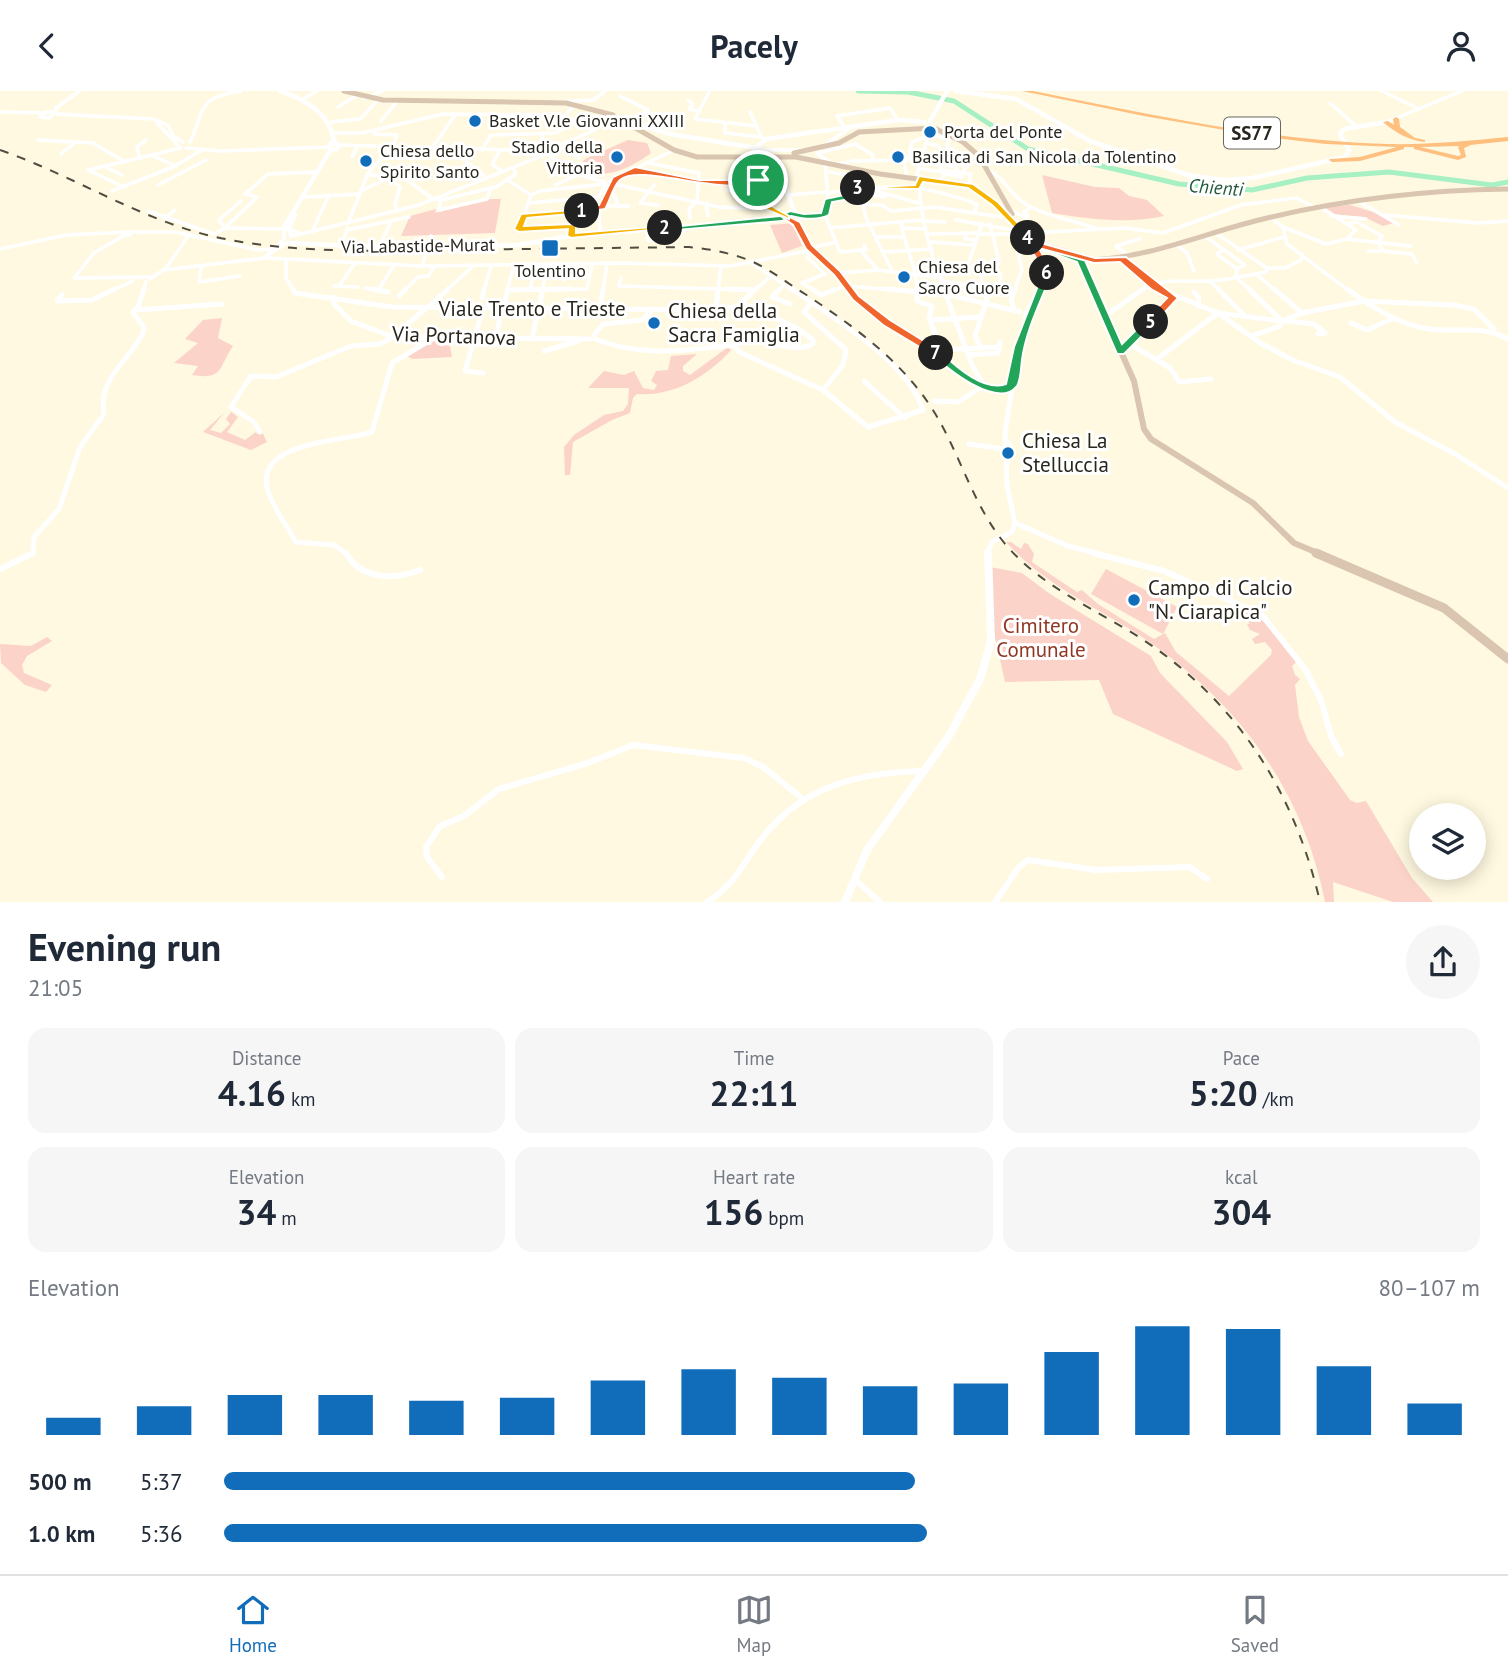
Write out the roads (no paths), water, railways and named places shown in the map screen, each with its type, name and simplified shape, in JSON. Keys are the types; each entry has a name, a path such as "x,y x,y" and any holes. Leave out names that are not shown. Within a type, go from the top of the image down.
{"highway":[{"name":"SS77","path":"1025,91 1248,132 1339,141 1429,145 1508,139"},
{"name":"SS77","path":"1032,91 1166,117"},
{"path":"1377,124 1391,123 1404,134 1421,141 1491,139"},
{"path":"1353,142 1397,141 1402,135 1391,123"},
{"path":"1332,160 1408,148 1462,158 1462,146 1508,139"},
{"name":"SS77","path":"1353,142 1424,143 1508,139"},
{"path":"1367,143 1444,145 1464,152"}],"main road":[{"path":"344,91 364,98 398,100 557,102 585,105 674,150 703,158 796,157 827,168 833,165 841,170 905,178 928,179 945,174 972,186 1040,246 1080,259 1122,259 1269,217 1317,207 1439,190 1508,189"},
{"path":"775,157 777,153 815,152 859,132 927,127 958,139 979,156 1019,226"},
{"path":"1080,259 1137,392 1144,429 1163,448 1188,459 1254,503 1294,543 1444,608 1508,659"}],"street":[{"path":"55,112 79,91"},
{"path":"195,114 215,95 241,91"},
{"path":"280,91 307,97 337,133"},
{"path":"285,241 286,229 334,146 337,133 307,97 292,91"},
{"path":"307,97 317,91"},
{"path":"557,102 593,100 605,91"},
{"path":"956,91 1016,99 1090,141 1191,176 1225,180 1253,178 1332,160"},
{"path":"1382,91 1419,109"},
{"path":"1391,123 1462,91"},
{"path":"706,92 696,120 757,126"},
{"path":"905,178 903,169 912,142 927,127 946,92"},
{"path":"338,107 347,99 356,96"},
{"path":"620,96 648,110 629,120"},
{"path":"351,131 379,97"},
{"path":"381,121 398,100"},
{"path":"688,100 692,104 689,109 698,111"},
{"path":"1331,103 1356,126"},
{"path":"562,118 577,106 611,117 592,130"},
{"path":"845,128 836,116 890,109 898,120"},
{"path":"124,187 89,170 181,147 188,142 200,111"},
{"path":"42,115 55,112 153,119 166,124 174,137 201,151"},
{"path":"0,113 42,115 55,112 151,121 163,127 181,147 220,153 306,145 546,153"},
{"path":"750,112 763,139"},
{"path":"337,133 362,133 425,116 538,114 576,121 592,130"},
{"path":"432,148 455,115"},
{"path":"331,123 361,118"},
{"path":"0,249 57,236 140,233 189,235 259,250 271,249 307,233 397,211 487,179 616,120 629,120 655,131 735,146 815,152 855,144 873,158 893,162 921,160 956,167 961,174"},
{"path":"725,123 725,133 763,139 898,120 927,127 948,139 947,146 958,153 953,159 942,164"},
{"path":"482,150 489,136 494,134 558,132 576,121"},
{"path":"735,146 744,124"},
{"path":"1352,158 1341,131 1377,124"},
{"path":"825,147 851,127"},
{"path":"927,127 927,143 918,169 921,221 927,231 968,355 983,386"},
{"path":"543,133 546,153"},
{"path":"340,247 374,163 383,159 397,135 373,134"},
{"path":"763,139 752,155 764,203 768,209"},
{"path":"38,140 93,143 125,162"},
{"path":"140,159 137,147 146,141"},
{"path":"61,154 76,142"},
{"path":"181,147 188,142"},
{"path":"927,143 939,146 940,151 966,166 961,174"},
{"path":"334,146 546,153 580,174 609,183 706,203 768,209 791,217 825,215"},
{"path":"286,229 334,146"},
{"path":"559,147 579,158"},
{"path":"352,156 357,148"},
{"path":"529,197 561,188 609,183 674,150"},
{"path":"113,191 174,167 201,151"},
{"path":"453,151 487,179"},
{"path":"499,152 492,164 503,172"},
{"path":"815,152 833,165 873,158"},
{"path":"530,153 535,158"},
{"path":"153,156 185,172"},
{"path":"775,157 791,217 809,248 837,273 844,287 886,323 925,344 983,386 1004,389 1011,395"},
{"path":"158,185 206,160"},
{"path":"880,174 884,161"},
{"path":"893,162 895,168 903,169"},
{"path":"649,163 699,173 697,201 689,209 690,218"},
{"path":"942,164 945,174"},
{"path":"105,167 122,175"},
{"path":"368,175 409,179 433,199 441,199 491,188 509,181 516,173 513,168"},
{"path":"864,245 866,250 840,252 825,215 828,201 827,168 841,170 858,191 861,204 892,271"},
{"path":"637,169 699,182 758,180"},
{"path":"918,169 945,174 970,174 971,199"},
{"path":"989,170 994,172 1003,188 1030,208 1100,230"},
{"path":"148,211 164,219 214,234 225,228 257,197 245,194 268,174 317,172"},
{"path":"555,185 580,174"},
{"path":"305,197 360,193 394,176"},
{"path":"394,176 393,180 400,187 395,204 397,211"},
{"path":"509,181 536,202 608,194 614,195 619,207"},
{"path":"727,190 740,190 738,181"},
{"path":"599,207 608,194 609,183"},
{"path":"600,233 598,195 609,183"},
{"path":"653,185 640,204 658,205"},
{"path":"786,195 919,187 971,199 976,205 975,211"},
{"path":"441,199 439,210 487,199 491,188"},
{"path":"561,188 562,200"},
{"path":"870,190 919,204 959,207 1001,218"},
{"path":"828,201 858,191 866,192 868,196 885,195"},
{"path":"307,233 329,195"},
{"path":"885,195 901,226 916,276 919,304 932,306 929,318 946,361"},
{"path":"529,197 519,227 572,226"},
{"path":"1027,233 1126,228 1163,233 1241,205 1296,198 1317,207 1356,231 1347,239"},
{"path":"225,228 219,220 241,201"},
{"path":"1358,201 1399,225"},
{"path":"706,203 708,216"},
{"path":"755,208 764,203"},
{"path":"861,204 882,205 893,211 919,204"},
{"path":"524,216 629,206"},
{"path":"959,207 958,220 989,224 1013,232"},
{"path":"1007,208 1026,218 1028,216 1024,212 1030,208"},
{"path":"904,209 908,220"},
{"path":"164,219 175,210"},
{"path":"571,236 574,212"},
{"path":"1385,215 1424,216 1484,224 1508,221"},
{"path":"988,216 991,234 997,245 1002,291"},
{"path":"1331,216 1366,219"},
{"name":"Via Labastide-Murat","path":"285,241 294,239 340,247 519,245 600,233 791,217"},
{"path":"1181,227 1204,217"},
{"path":"1269,217 1283,227 1326,244 1347,239 1411,246"},
{"path":"347,230 409,218"},
{"path":"901,226 908,220 940,222 941,232"},
{"path":"1346,224 1355,221 1374,231 1382,236 1378,242"},
{"path":"379,247 391,222"},
{"path":"830,228 880,222 927,231 991,234 1013,232"},
{"path":"982,224 967,268 998,272"},
{"path":"647,230 648,240 665,241 676,237 690,226"},
{"path":"1283,227 1287,244 1364,301 1394,318 1422,328 1494,329"},
{"path":"225,228 286,229 307,233"},
{"path":"286,229 294,239"},
{"path":"1012,293 1020,282 1022,270 1020,250 1013,232"},
{"path":"1214,232 1267,268 1276,270 1296,264 1302,254"},
{"path":"966,233 965,239 975,243"},
{"path":"122,235 94,253 74,278 146,282"},
{"path":"0,569 33,555 37,532 59,509 80,447 104,414 102,394 109,377 144,336 144,327 133,313 146,282 164,270 189,235"},
{"path":"1203,235 1245,265 1237,269"},
{"path":"422,266 431,236"},
{"path":"876,237 904,237"},
{"path":"1238,250 1284,237"},
{"path":"1130,257 1116,246 1139,239"},
{"path":"267,257 285,241"},
{"path":"164,270 201,268 267,257 422,266 607,263 721,266 836,242"},
{"path":"1378,242 1383,251"},
{"path":"931,243 975,243"},
{"path":"1174,243 1187,253 1194,271"},
{"path":"845,902 876,837 925,771 965,709 980,679 991,641 988,554 996,540 1012,532 1015,523 1007,485 1005,437 1024,333 1047,273 1035,248 1040,246"},
{"path":"809,248 807,257 825,274 802,282 821,295 844,287 916,292 946,295 1021,312"},
{"path":"267,257 271,249"},
{"path":"883,252 932,249"},
{"path":"259,250 267,257"},
{"path":"860,250 878,270"},
{"path":"1224,250 1217,254 1237,269"},
{"path":"1368,251 1412,254 1417,263"},
{"path":"1122,259 1173,298 1218,313 1295,361 1340,377 1395,422 1455,454 1508,488"},
{"path":"286,260 286,278 295,293 334,297"},
{"path":"734,345 746,356 823,390 868,427 920,413 924,406 906,379 872,347 750,262"},
{"path":"355,263 337,286 358,287"},
{"path":"601,304 607,263"},
{"path":"564,280 567,264"},
{"path":"508,290 587,289 592,264"},
{"path":"379,289 394,265"},
{"path":"495,338 514,265"},
{"path":"530,290 536,265"},
{"path":"533,339 548,265"},
{"path":"399,296 418,278 429,277 434,266"},
{"path":"260,432 254,422 231,408 246,379 255,375 276,377 351,346 380,344 393,337 473,266"},
{"path":"482,298 491,266"},
{"path":"716,310 721,266"},
{"path":"201,268 199,282 240,276"},
{"path":"1105,316 1150,283 1172,280 1210,281 1256,274 1267,271 1267,268"},
{"path":"1236,277 1237,269"},
{"path":"979,270 989,305 989,312 983,311 980,317 975,336 981,348"},
{"path":"837,273 892,271 955,280 1012,293"},
{"path":"1256,274 1302,313"},
{"path":"591,338 635,354 676,353 734,345 744,340 760,340 801,350 813,344 813,339 802,329 741,304 771,276"},
{"path":"62,295 57,302 92,300 132,282 152,277"},
{"path":"1236,277 1284,321"},
{"path":"621,278 619,286 754,291"},
{"path":"1210,281 1244,315"},
{"path":"785,285 772,297 790,304"},
{"path":"365,288 388,292"},
{"path":"1021,312 1041,288"},
{"path":"1194,292 1199,298 1198,306"},
{"path":"1012,293 1021,312 1024,333"},
{"name":"Viale Trento e Trieste","path":"334,297 392,307 426,308 716,310 741,304"},
{"name":"Via Portanova","path":"334,297 334,305 351,321 393,337 591,338"},
{"path":"1121,352 1173,298"},
{"path":"1252,336 1280,326 1284,321 1302,313 1364,301 1466,306 1474,309 1508,339"},
{"path":"135,309 222,304"},
{"path":"810,304 804,312 846,350 843,365 823,390"},
{"path":"951,305 964,318"},
{"path":"946,319 951,305"},
{"path":"483,308 465,371 483,373"},
{"path":"544,351 591,338 603,324 642,320 652,310"},
{"path":"1157,359 1175,343 1200,331 1218,313 1314,324 1325,333 1318,334"},
{"path":"931,320 980,317"},
{"path":"959,331 964,318"},
{"path":"1351,323 1367,330 1393,321 1394,318"},
{"path":"946,319 959,331"},
{"path":"420,570 403,577 387,576 357,566 346,551 319,544 296,542 269,494 267,478 279,458 289,451 372,432 393,363 434,338"},
{"path":"1129,344 1170,368 1179,382 1211,379"},
{"path":"942,350 1000,345 998,353 968,355"},
{"path":"864,381 905,418"},
{"path":"1004,389 1013,383"},
{"path":"934,401 958,401 983,386"},
{"path":"1005,437 1012,450 1007,465"},
{"path":"970,444 1004,449"},
{"path":"1015,523 1068,546 1164,571 1262,615 1305,669 1321,700 1331,736 1341,754"},
{"path":"442,877 427,857 426,847 432,834 440,826 464,816 499,789 587,763 632,745 744,758 764,767 803,799"},
{"path":"707,902 740,877 760,842 803,799 822,786 862,774 925,771"},
{"path":"995,902 1019,867 1028,860 1096,870 1190,867 1208,879"},
{"path":"854,879 880,902"}],"waterway":[{"name":"Chienti","path":"858,91 908,92 954,101 1028,149 1179,184 1252,190 1307,178 1389,172 1492,185 1508,182"}],"railway":[{"path":"0,150 157,218 211,236 239,242 353,250 689,247 728,254 765,268 878,347 924,396 945,431 985,515 1006,545 1021,560 1054,587 1145,641 1178,666 1208,693 1235,723 1278,789 1309,862 1320,902"}],"place":[{"name":"Basket V.le Giovanni XXIII","path":"475,121"},
{"name":"Porta del Ponte","path":"930,132"},
{"name":"Stadio della Vittoria","path":"617,157"},
{"name":"Basilica di San Nicola da Tolentino","path":"898,157"},
{"name":"Chiesa dello Spirito Santo","path":"366,161"},
{"name":"Tolentino","path":"550,248"},
{"name":"Chiesa del Sacro Cuore","path":"904,277"},
{"name":"Chiesa della Sacra Famiglia","path":"654,323"},
{"name":"Chiesa La Stelluccia","path":"1008,453"},
{"name":"Campo di Calcio \"N. Ciarapica\"","path":"1134,600"}],"park label":[{"name":"Cimitero Comunale","path":"1041,638"}]}
